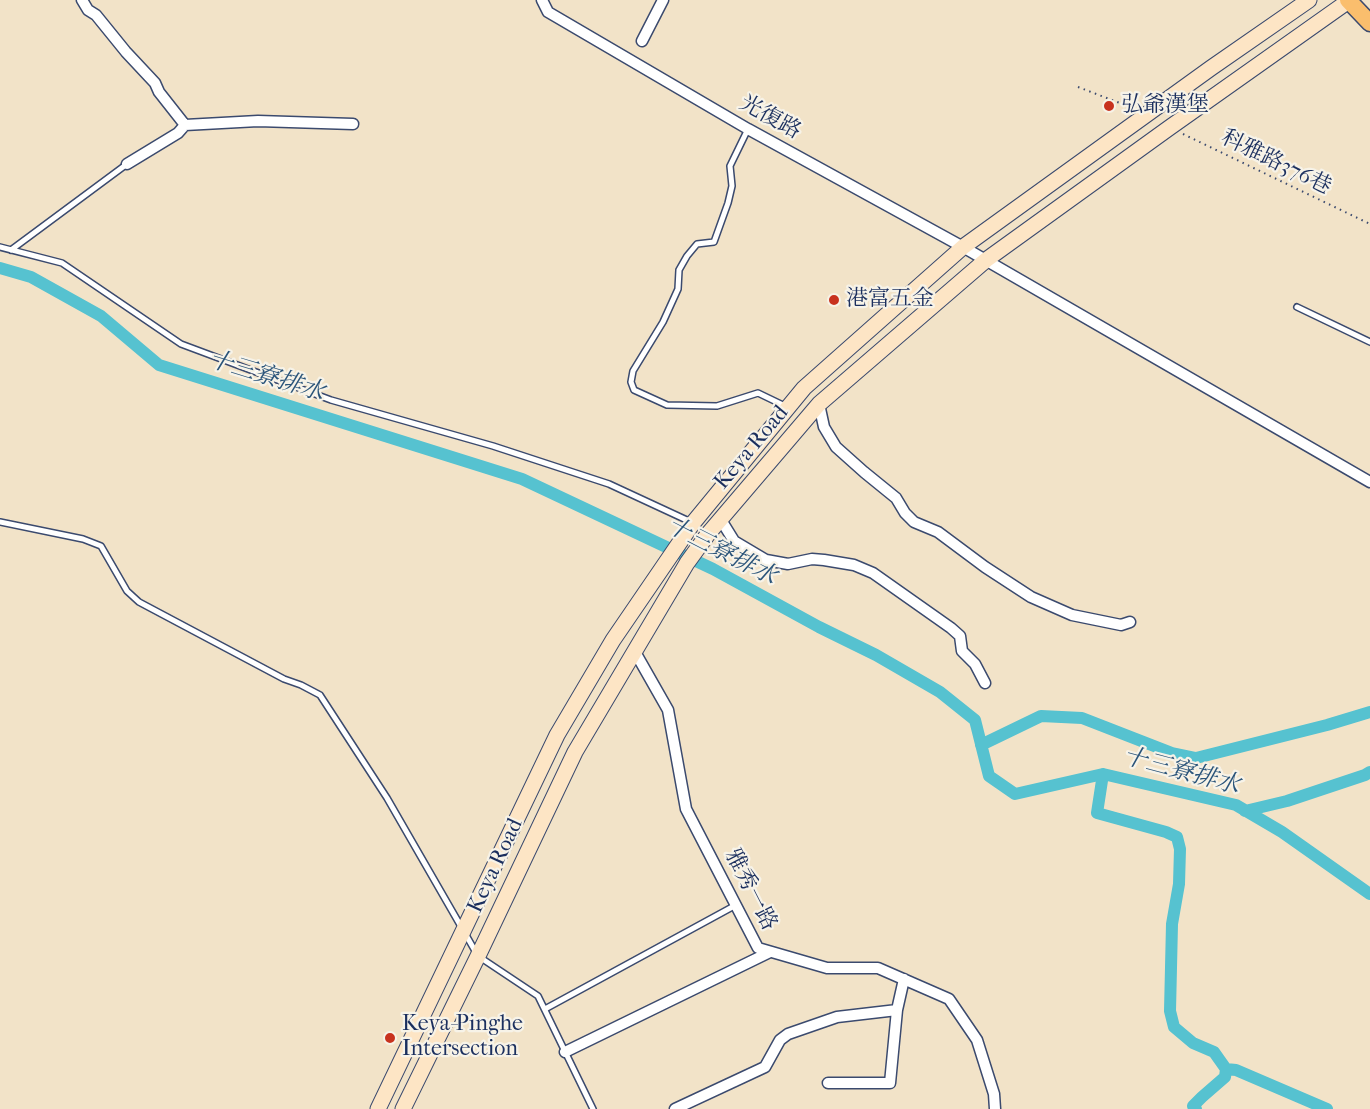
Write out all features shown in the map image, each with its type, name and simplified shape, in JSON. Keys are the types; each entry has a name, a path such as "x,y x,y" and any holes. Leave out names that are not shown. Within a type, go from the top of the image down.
{"main road":[{"path":"1349,0 1370,23"}],"street":[{"path":"82,0 88,10 96,15 155,83 159,92 185,125"},
{"name":"光復路","path":"542,0 548,12 748,129 986,260 1370,482"},
{"path":"642,41 663,0"},
{"name":"Keya Road","path":"378,1109 557,735 613,640 693,523 804,388 963,247 1309,0"},
{"name":"Keya Road","path":"403,1109 575,752 687,563 708,534 819,404 986,260 1349,0"},
{"path":"127,164 178,133 185,125 258,121 353,124"},
{"path":"819,404 824,427 836,447 896,498 914,522 938,532 1031,597 1072,615 1121,625 1130,622"},
{"path":"721,520 734,541 766,560 789,564 812,559 824,560 854,565 873,573 960,636 962,651 975,664 985,683"},
{"name":"雅秀一路","path":"635,651 668,710 686,809 758,948 827,968 878,968 949,999 977,1040 994,1094 995,1109"},
{"path":"566,1052 770,952"},
{"path":"828,1083 890,1083 897,1010 904,979"},
{"path":"675,1109 765,1067 780,1040 788,1034 837,1017 897,1010"}],"lane":[{"path":"748,129 730,166 732,186 714,242 697,244 687,256 679,270 678,289 663,322 633,371 631,382 634,390 667,405 717,406 758,393 789,408"},
{"path":"11,250 127,164"},
{"path":"0,247 62,263 182,344 331,400 493,446 609,484 693,523"},
{"path":"1297,307 1370,342"},
{"path":"0,522 83,539 101,546 127,591 140,602 284,679 320,695 387,798 478,956 538,996 593,1109"},
{"path":"545,1009 736,904"}],"path":[{"path":"1078,87 1147,114"},
{"name":"科雅路376巷","path":"1169,128 1370,224"}],"waterway":[{"name":"十三寮排水","path":"0,268 31,277 101,316 159,365 522,479 713,569 819,627 876,655 940,692 975,720 989,776 1015,794 1103,774 1236,805 1282,832 1370,894"},
{"path":"981,745 1041,716 1082,718 1172,753 1196,758 1370,712"},
{"path":"1245,811 1287,801 1370,772"},
{"path":"1103,774 1097,813 1177,837 1180,849 1179,884 1172,924 1170,1011 1174,1027 1193,1043 1214,1052 1226,1069 1236,1070 1327,1109"},
{"path":"1196,1109 1193,1106 1225,1077 1226,1069"}],"place":[{"name":"弘爺漢堡","path":"1109,106"},
{"name":"港富五金","path":"834,300"},
{"name":"Keya-Pinghe Intersection","path":"390,1038"}]}
